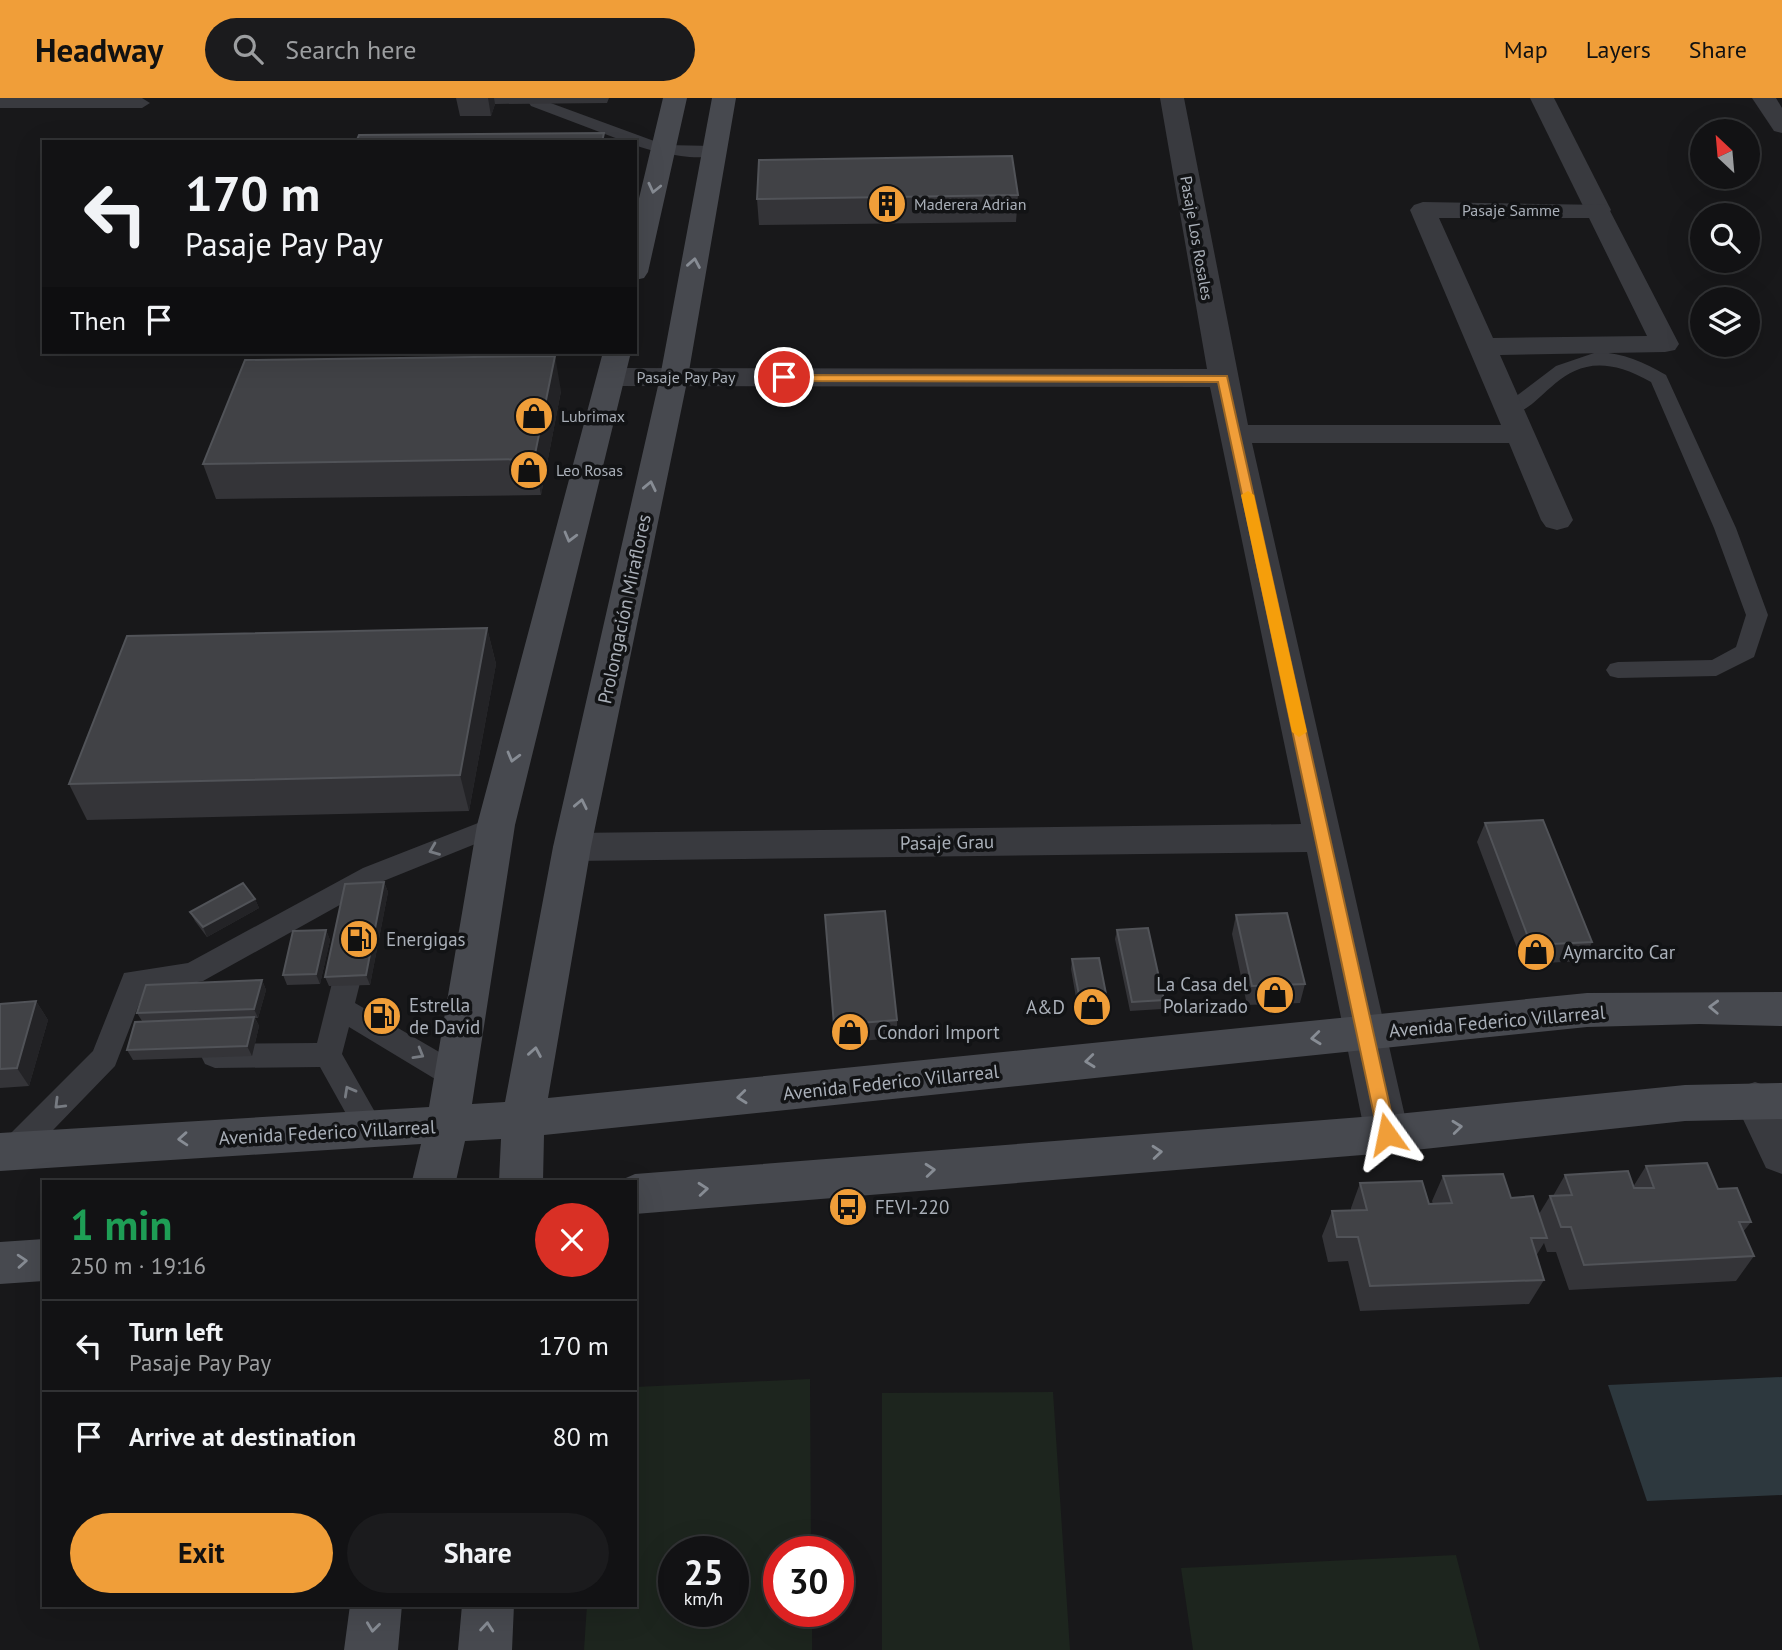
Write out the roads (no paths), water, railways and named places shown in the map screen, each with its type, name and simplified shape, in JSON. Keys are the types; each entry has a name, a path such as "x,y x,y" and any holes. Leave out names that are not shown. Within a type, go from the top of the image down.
{"main road":[{"path":"637,263 675,98"},
{"name":"Prolongación Miraflores","path":"521,1180 523,1119 572,847 674,377 724,98"},
{"path":"434,1180 456,1076 496,825 614,365"},
{"name":"Avenida Federico Villarreal","path":"7,1152 369,1128 447,1126 1587,1010 1699,1007 1782,1009"},
{"path":"637,1194 1387,1134 1685,1103 1768,1101"},
{"path":"0,1262 42,1259"},
{"path":"371,1650 376,1607"},
{"path":"485,1650 488,1607"}],"street":[{"name":"Pasaje Los Rosales","path":"1172,98 1223,378 1387,1134"},
{"path":"1542,98 1665,344 1482,347 1557,520"},
{"path":"1764,98 1782,126"},
{"name":"Pasaje Samme","path":"1482,347 1423,210 1598,210"},
{"name":"Pasaje Pay Pay","path":"614,365 674,377 1223,378"},
{"path":"1235,434 1514,422"},
{"name":"Pasaje Grau","path":"572,847 1322,838"},
{"path":"1768,1101 1782,1155"}],"lane":[{"path":"0,103 142,103"},
{"path":"537,103 636,140"},
{"path":"637,140 663,150 714,151"},
{"path":"1514,422 1569,365 1586,359 1617,356 1640,365 1659,379 1725,527 1757,615 1746,651 1716,668 1618,670"},
{"path":"7,1152 119,1057 134,981 193,973 372,875 496,825"},
{"path":"369,1128 328,1055 372,875"},
{"path":"340,1008 456,1076"},
{"path":"189,1057 328,1055"}],"place":[{"name":"Maderera Adrian","path":"887,204"},
{"name":"Lubrimax","path":"534,416"},
{"name":"Leo Rosas","path":"529,470"},
{"name":"Energigas","path":"359,939"},
{"name":"Aymarcito Car","path":"1536,952"},
{"name":"La Casa del Polarizado","path":"1275,995"},
{"name":"A&D","path":"1092,1007"},
{"name":"Estrella de David","path":"382,1016"},
{"name":"Condori Import","path":"850,1032"},
{"name":"FEVI-220","path":"848,1207"}]}
